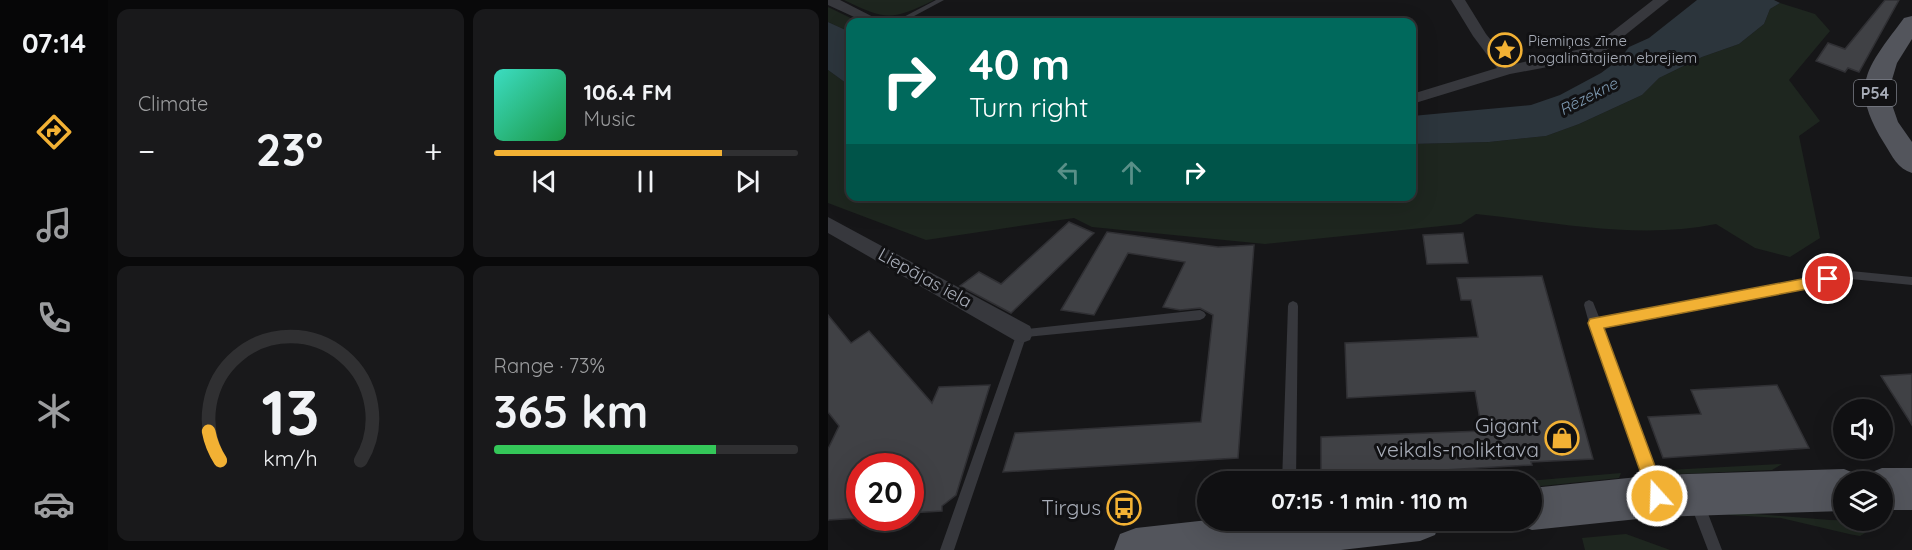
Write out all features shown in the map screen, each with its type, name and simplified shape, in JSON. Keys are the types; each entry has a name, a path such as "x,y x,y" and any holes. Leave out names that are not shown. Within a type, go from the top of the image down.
{"main road":[{"name":"P54","path":"1912,23 1883,61 1875,94 1884,124 1912,163"},
{"path":"1893,489 1912,489"},
{"path":"1542,508 1675,495 1833,490"},
{"path":"1136,550 1328,531"}],"street":[{"path":"829,0 867,18"},
{"path":"1458,0 1480,36 1507,70"},
{"path":"1416,98 1507,70 1574,57 1599,49 1662,0"},
{"name":"Liepājas iela","path":"828,224 1022,333"}],"lane":[{"path":"906,18 941,0"},
{"path":"1595,323 1851,275 1912,281"},
{"path":"1589,305 1595,323 1675,495 1715,550"},
{"path":"1289,471 1293,306"},
{"path":"947,550 1022,333 1200,315"}],"shaded area":[{"path":"844,0 934,0 908,12 889,15 869,11"},
{"path":"1780,3 1815,14 1830,31 1789,80 1820,121 1799,136 1820,238 1790,257 1755,248 1716,224 1657,230 1626,230 1476,214 1461,224 1265,244 1092,227 1074,218 926,240 828,203 828,70 846,83 846,201 1416,201 1416,144 1489,142 1546,136 1579,124 1642,95 1659,78 1702,57 1739,44 1764,24 1770,9"},
{"path":"828,7 851,18 846,18 846,30 828,22"},
{"path":"1782,464 1772,470 1678,474 1668,470"},
{"path":"1621,473 1619,478 1542,486 1542,480"},
{"path":"1732,512 1833,520 1833,530 1781,518 1729,515"},
{"path":"1836,531 1868,531 1860,536"},
{"path":"1626,534 1670,550 1585,550 1582,538"}],"water":[{"name":"Rēzekne","path":"1697,0 1774,0 1780,3 1770,9 1764,24 1739,44 1702,57 1659,78 1642,95 1579,124 1546,136 1489,142 1416,144 1416,116 1531,105 1560,95 1601,73 1620,59 1629,47 1649,38"},
{"path":"828,22 846,30 846,83 828,70"}],"building":[{"path":"1885,0 1899,0 1859,72 1848,68 1845,72 1816,61 1828,43 1845,49"},
{"path":"1069,222 1094,233 1011,313 960,286 979,272 1001,284"},
{"path":"1107,232 1218,247 1254,245 1238,458 1003,472 1015,433 1201,422 1213,315 1200,308 1180,310 1163,307 1185,262 1128,253 1094,315 1061,310"},
{"path":"1463,233 1468,263 1427,264 1423,235"},
{"path":"1542,276 1593,459 1426,471 1321,471 1321,437 1482,431 1475,391 1347,398 1345,343 1478,337 1471,300 1461,300 1457,278"},
{"path":"828,315 851,343 869,331 932,403 939,387 990,385 956,495 942,506 942,511 924,512 924,453 846,453 846,519 828,520 828,449 839,426 828,412"},
{"path":"1912,374 1912,425 1881,376"},
{"path":"1777,385 1809,448 1663,458 1648,417 1701,414 1691,390"}],"place":[{"name":"Piemiņas zīme nogalinātajiem ebrejiem","path":"1505,50"},
{"name":"Gigant veikals-noliktava","path":"1562,438"},
{"name":"Tirgus","path":"1124,508"}],"route":[{"path":"1657,496 1595,323 1828,279"}]}
